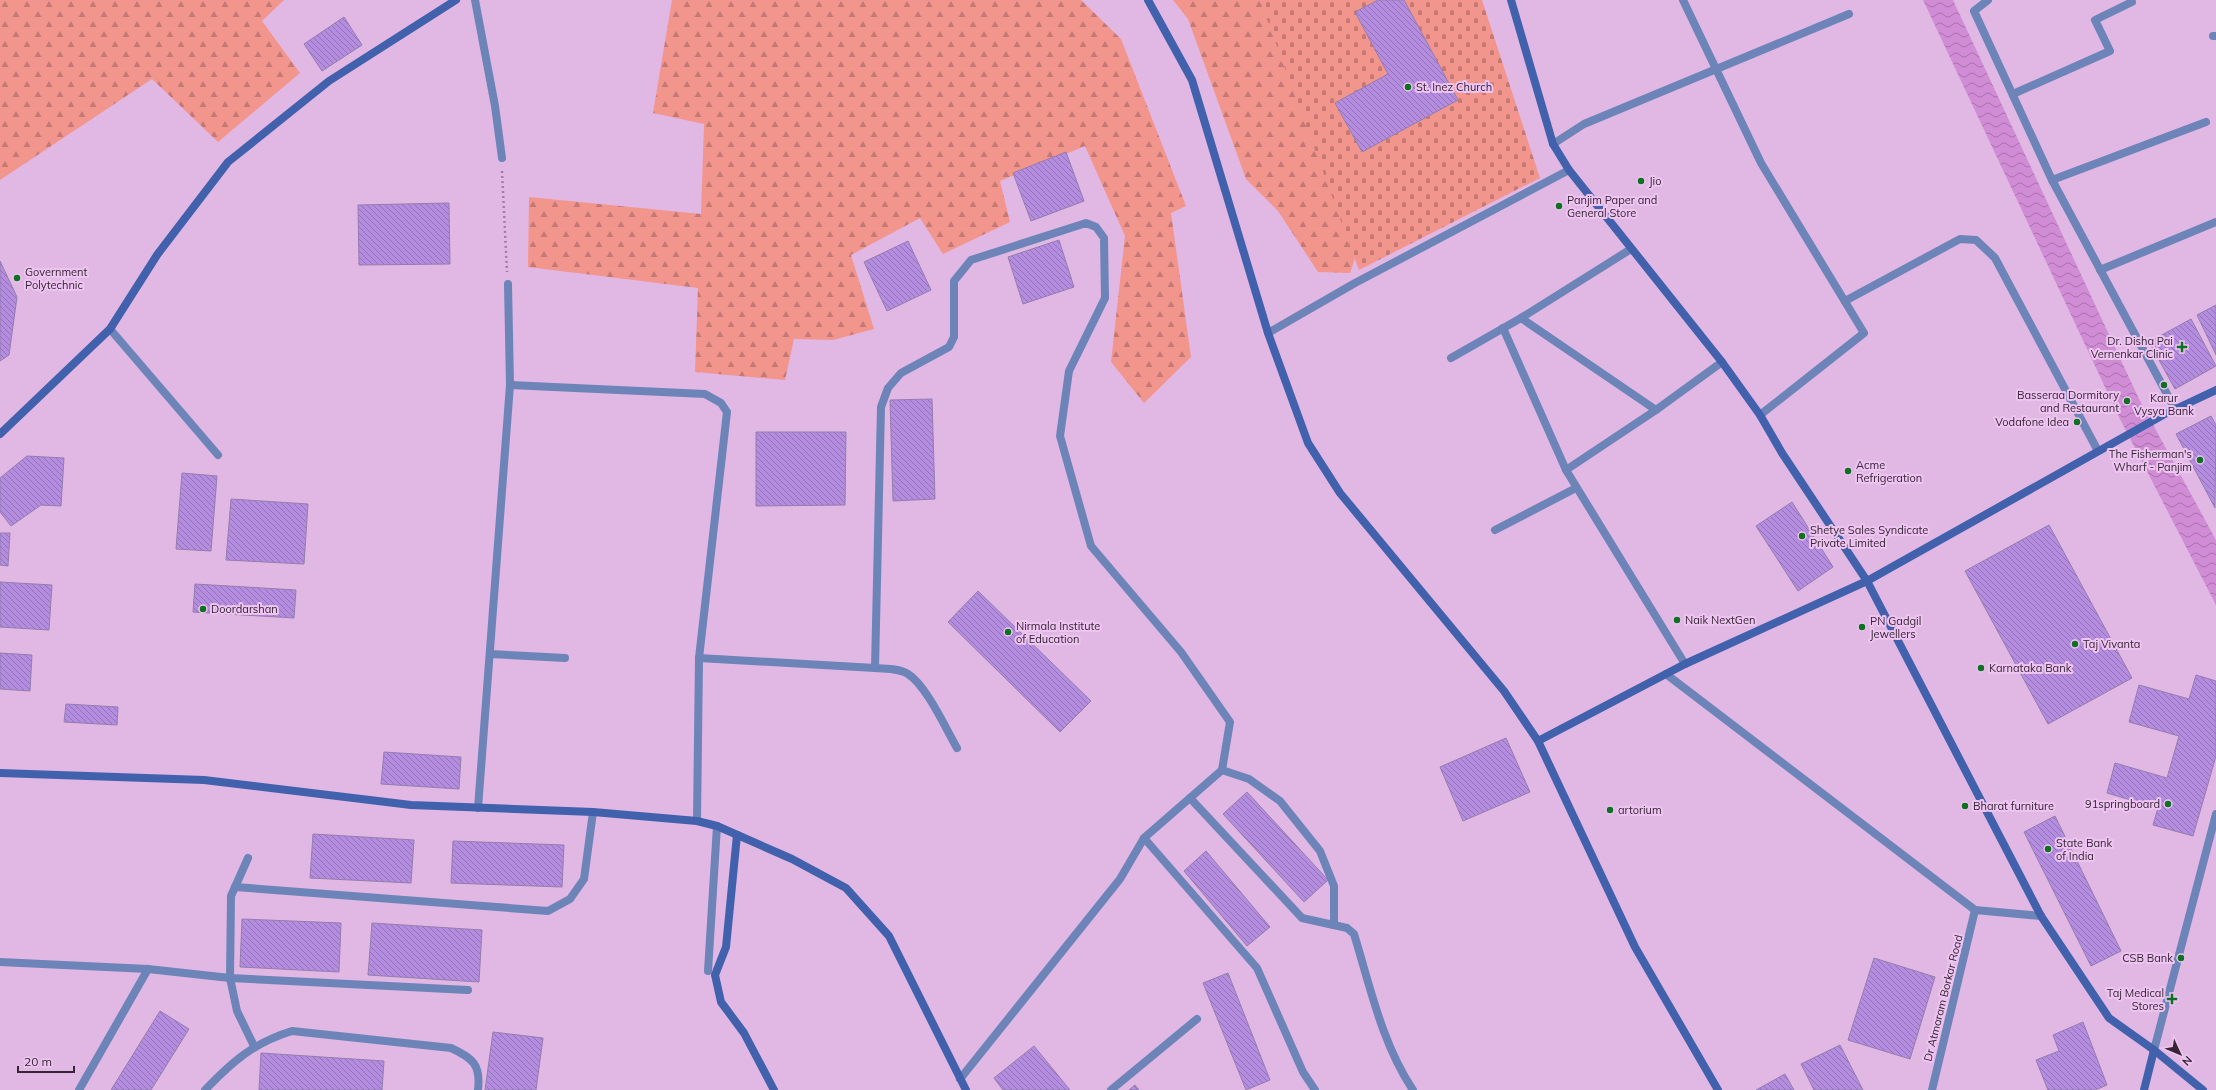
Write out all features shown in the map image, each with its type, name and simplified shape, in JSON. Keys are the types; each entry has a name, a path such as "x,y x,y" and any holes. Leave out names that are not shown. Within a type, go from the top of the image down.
{"main road":[{"path":"0,434 110,329 157,255 228,162 329,81 456,0"},
{"path":"1148,0 1192,80 1268,333 1308,443 1340,493 1504,691 1538,741 1635,947 1718,1090"},
{"path":"1511,0 1553,144 1569,170 1722,362 1760,415 1782,453 1867,580 2041,916 2109,1018 2154,1050 2203,1090"},
{"path":"1538,741 1686,664 1867,580 2163,415 2216,390"},
{"path":"0,773 204,780 410,805 593,812 697,821 717,826 792,859 846,888 889,936 966,1090"},
{"path":"737,835 726,947 715,975 721,1002 744,1033 774,1090"},
{"path":"2144,1090 2154,1050"}],"street":[{"path":"475,0 495,106 502,158"},
{"path":"1683,0 1761,163 1864,333 1760,415"},
{"path":"1988,0 1974,11 2052,180 2175,409"},
{"path":"2013,94 2110,51 2095,20 2132,2"},
{"path":"1553,144 1584,124 1849,14"},
{"path":"2052,180 2206,122"},
{"path":"1268,333 1355,283 1569,170"},
{"path":"2100,270 2216,222"},
{"path":"875,668 881,407 888,388 901,373 948,347 954,337 954,281 971,260 1086,223 1096,227 1104,238 1105,298 1069,371 1060,436 1091,546 1181,652 1230,722 1222,770 1144,838 1120,879 960,1078"},
{"path":"1845,301 1960,239 1976,240 1995,258 2098,451"},
{"path":"1451,358 1521,318 1631,249"},
{"path":"478,808 510,385 508,284"},
{"path":"1521,318 1656,410"},
{"path":"1503,328 1566,470 1686,664"},
{"path":"110,329 218,455"},
{"path":"1566,470 1656,410 1722,362"},
{"path":"510,385 705,394 721,403 727,412 699,658 697,821"},
{"path":"1496,530 1576,488"},
{"path":"490,654 565,658"},
{"path":"699,658 899,670 908,674 920,685 957,748"},
{"path":"1666,674 1975,910 2041,916"},
{"path":"1222,770 1249,779 1280,801 1320,851 1334,886 1334,925"},
{"path":"1190,798 1302,918 1347,928 1354,934 1388,1042 1405,1078 1413,1090"},
{"path":"235,887 548,911 570,899 584,879 593,812"},
{"path":"2154,1050 2216,814"},
{"path":"708,970 717,826"},
{"path":"1144,838 1257,968 1303,1072 1315,1090"},
{"path":"248,858 231,896 230,978 237,1011 254,1046"},
{"name":"Dr Atmaram Borkar Road","path":"1932,1090 1975,910"},
{"path":"0,962 148,969 230,978 468,990"},
{"path":"79,1090 148,969"},
{"path":"1111,1090 1197,1020"},
{"path":"205,1090 231,1063 254,1046 270,1038 292,1031 450,1048 465,1054 475,1063 480,1075 478,1090"}],"path":[{"path":"502,158 508,284"}],"green space":[{"path":"0,0 284,0 262,21 300,73 218,142 152,79 0,180"},
{"path":"672,0 1081,0 1121,39 1186,206 1171,213 1191,357 1144,403 1111,362 1125,236 1085,146 1000,181 1010,222 943,254 920,218 851,255 874,329 833,340 794,339 785,380 695,372 698,288 528,267 529,197 701,214 704,124 653,113"},
{"path":"1173,0 1278,0 1363,234 1350,273 1318,272 1278,211 1246,179 1188,19"},
{"path":"1260,0 1482,0 1540,178 1359,270"}],"water":[{"path":"1923,0 1953,0 2139,399 2216,540 2216,605 2120,419"}],"building":[{"name":"St. Inez Church","path":"1378,0 1404,0 1458,100 1362,152 1335,103 1388,74 1355,12"},
{"path":"344,17 362,45 322,71 304,44"},
{"path":"1066,152 1084,201 1031,221 1013,173"},
{"path":"449,203 450,264 359,265 358,205"},
{"path":"1059,240 1074,287 1023,304 1008,257"},
{"path":"908,241 931,290 887,311 864,262"},
{"path":"0,261 17,297 9,355 0,361"},
{"path":"2216,305 2216,355 2197,315"},
{"path":"2191,319 2216,366 2175,389 2149,342"},
{"path":"932,399 935,499 893,501 890,400"},
{"path":"2211,416 2216,425 2215,508 2176,434"},
{"path":"756,432 846,432 845,505 756,506"},
{"path":"27,456 64,458 61,506 41,505 11,526 0,512 0,478"},
{"path":"182,473 217,476 211,551 176,549"},
{"path":"231,499 308,504 304,564 226,560"},
{"path":"1792,502 1833,567 1798,591 1756,526"},
{"path":"2049,525 2132,678 2048,724 1965,571"},
{"path":"0,533 10,533 8,566 0,565"},
{"path":"0,582 52,585 49,630 0,627"},
{"path":"195,584 296,590 294,618 193,612"},
{"path":"978,591 1091,701 1060,732 948,622"},
{"path":"0,653 32,655 30,691 0,689"},
{"path":"2196,675 2216,681 2216,756 2193,836 2153,825 2158,808 2107,793 2115,763 2167,778 2179,736 2129,722 2139,685 2189,699"},
{"path":"66,704 118,707 117,725 64,722"},
{"path":"1506,738 1530,792 1463,821 1440,767"},
{"path":"384,752 461,757 459,789 381,784"},
{"path":"1247,792 1328,880 1304,902 1223,814"},
{"path":"2055,816 2121,951 2091,966 2024,832"},
{"path":"313,834 414,840 411,883 310,878"},
{"path":"453,841 564,845 562,887 451,883"},
{"path":"1206,851 1270,927 1247,946 1184,871"},
{"path":"242,919 341,923 339,972 240,967"},
{"path":"372,923 482,930 479,982 368,975"},
{"path":"1874,958 1935,977 1910,1059 1848,1040"},
{"path":"1228,973 1270,1080 1246,1090 1203,983"},
{"path":"160,1011 189,1029 151,1090 111,1090"},
{"path":"2083,1022 2107,1085 2095,1090 2048,1090 2036,1060 2059,1051 2053,1035"},
{"path":"493,1032 543,1038 536,1090 485,1090"},
{"path":"1840,1045 1863,1090 1814,1090 1801,1064"},
{"path":"1034,1046 1070,1090 1003,1090 994,1078"},
{"path":"261,1053 384,1061 382,1090 259,1090"},
{"path":"1785,1074 1794,1090 1756,1090"},
{"path":"1135,1085 1139,1090 1129,1090"}],"place":[{"name":"St. Inez Church","path":"1408,87"},
{"name":"Jio","path":"1641,181"},
{"name":"Panjim Paper and General Store","path":"1559,206"},
{"name":"Government Polytechnic","path":"17,278"},
{"name":"Dr. Disha Pai Vernenkar Clinic","path":"2182,347"},
{"name":"Karur Vysya Bank","path":"2164,385"},
{"name":"Basseraa Dormitory and Restaurant","path":"2127,401"},
{"name":"Vodafone Idea","path":"2077,422"},
{"name":"The Fisherman's Wharf - Panjim","path":"2200,460"},
{"name":"Acme Refrigeration","path":"1848,471"},
{"name":"Shetye Sales Syndicate Private Limited","path":"1802,536"},
{"name":"Doordarshan","path":"203,609"},
{"name":"Naik NextGen","path":"1677,620"},
{"name":"PN Gadgil Jewellers","path":"1862,627"},
{"name":"Nirmala Institute of Education","path":"1008,632"},
{"name":"Taj Vivanta","path":"2075,644"},
{"name":"Karnataka Bank","path":"1981,668"},
{"name":"91springboard","path":"2168,804"},
{"name":"Bharat furniture","path":"1965,806"},
{"name":"artorium","path":"1610,810"},
{"name":"State Bank of India","path":"2048,849"},
{"name":"CSB Bank","path":"2181,958"},
{"name":"Taj Medical Stores","path":"2172,999"}]}
